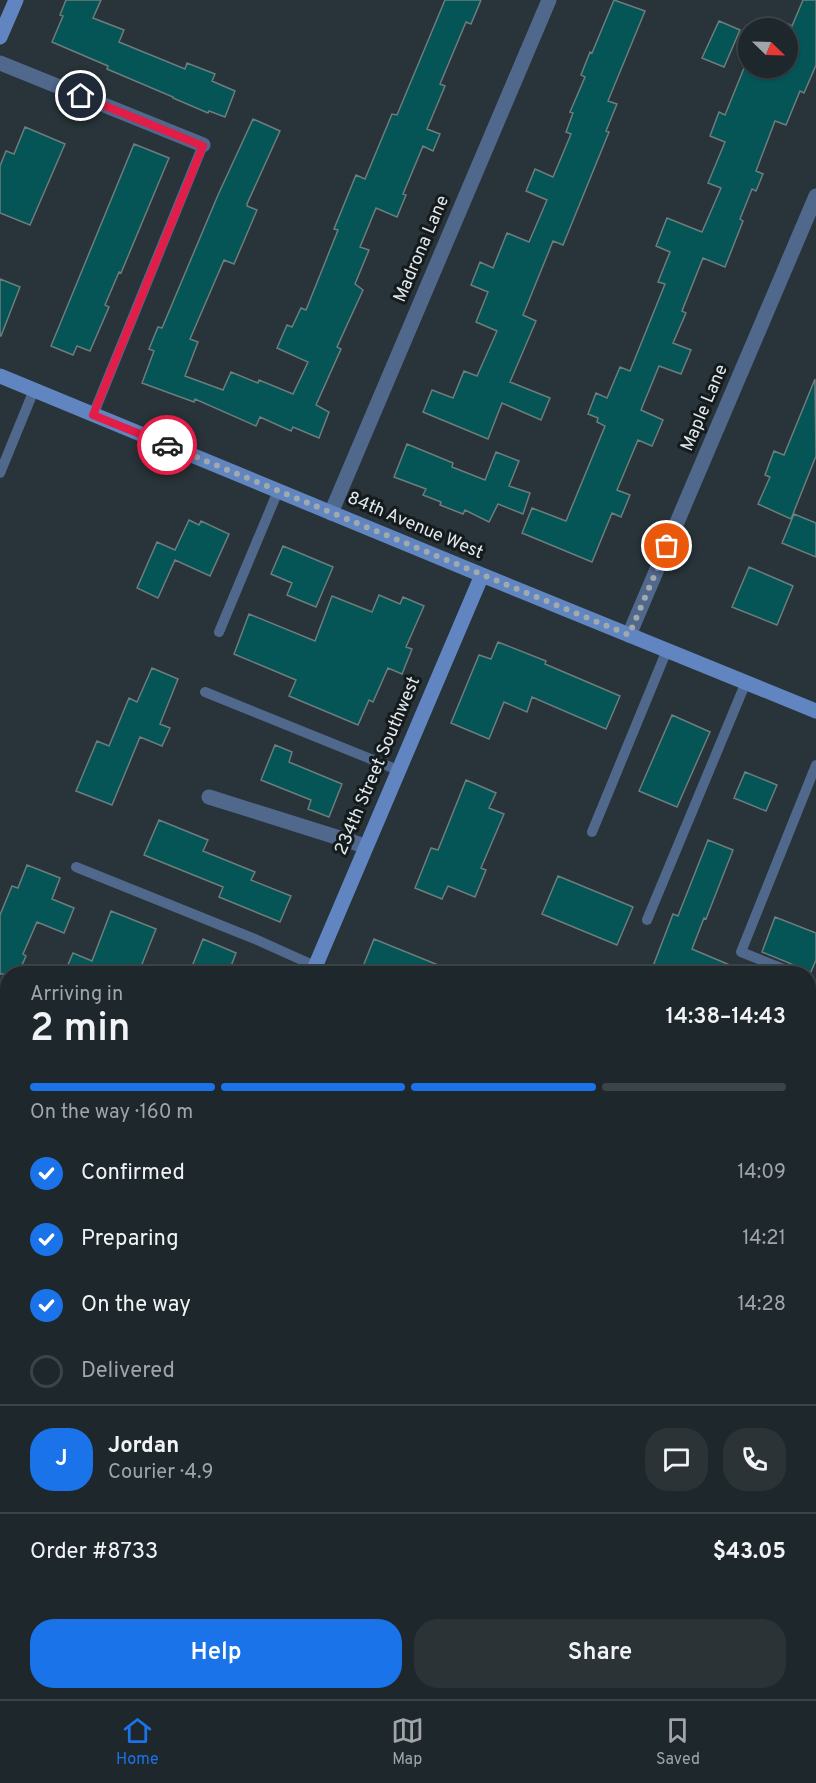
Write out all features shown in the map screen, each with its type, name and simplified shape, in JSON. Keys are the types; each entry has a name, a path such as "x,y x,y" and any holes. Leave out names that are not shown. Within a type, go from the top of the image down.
{"street":[{"path":"0,38 16,0"},
{"name":"Madrona Lane","path":"331,513 549,0"},
{"path":"0,63 203,146"},
{"name":"Maple Lane","path":"629,635 816,196"},
{"name":"84th Avenue West","path":"0,376 816,711"},
{"name":"234th Street Southwest","path":"315,966 482,575"},
{"path":"209,797 365,846"}],"lane":[{"path":"93,415 203,146"},
{"path":"0,473 34,390"},
{"path":"219,632 278,491"},
{"path":"592,832 667,650"},
{"path":"647,920 746,682"},
{"path":"205,692 398,770"},
{"path":"776,966 741,952 816,765"},
{"path":"76,867 255,939 306,966"}],"building":[{"path":"66,0 101,0 93,18 124,30 119,42 185,69 187,63 215,74 212,81 235,91 225,117 209,111 208,113 173,98 52,42 63,16 60,15"},
{"path":"445,0 481,0 471,24 466,22 440,84 445,86 427,129 440,134 433,151 423,146 403,194 406,195 397,217 376,208 360,247 369,250 355,284 363,290 337,347 341,349 316,405 329,412 319,438 293,427 291,431 260,417 256,426 195,399 194,402 142,383 154,351 149,349 158,327 162,328 253,119 280,131 247,204 257,210 234,264 224,260 190,339 198,342 185,376 223,390 231,372 258,383 259,380 293,394 308,362 277,348 287,325 292,327 301,308 306,310 338,230 334,229 356,175 365,179 392,114 397,115"},
{"path":"614,0 645,11 608,101 617,104 606,131 609,132 563,245 553,241 523,315 536,321 510,382 550,398 541,420 502,403 488,439 423,412 432,390 453,398 464,371 477,376 497,331 476,322 488,292 471,285 480,262 493,268 507,233 529,242 547,200 526,191 535,169 553,177 571,134 566,132 573,113 570,112 585,77 581,75"},
{"path":"803,0 816,0 816,65 804,93 800,91 786,125 775,121 756,171 763,174 756,191 752,189 740,219 743,221 725,267 703,258 682,311 686,313 673,343 691,350 681,374 659,366 641,410 663,420 652,446 638,440 617,490 630,495 621,517 612,513 592,562 522,533 532,508 566,521 605,426 597,422 598,418 588,414 596,393 607,398 620,367 630,371 665,284 658,282 670,252 656,246 667,218 702,232 721,188 708,183 725,142 710,136 719,112 725,115 740,78 798,78 798,18 795,18"},
{"path":"719,21 738,29 738,35 724,67 702,58"},
{"path":"25,127 65,144 30,225 0,213 0,166 6,151 14,154"},
{"path":"134,144 169,158 121,273 119,272 105,305 109,307 90,351 77,346 73,355 51,346"},
{"path":"0,279 20,287 1,336 0,336"},
{"path":"815,379 816,456 791,519 758,504 770,477 765,475 774,451 784,455"},
{"path":"407,444 453,463 452,467 485,480 496,452 519,461 509,486 530,493 523,514 498,504 489,522 465,510 463,514 440,505 441,502 423,495 426,489 394,477"},
{"path":"794,514 816,523 816,557 782,543"},
{"path":"189,520 199,525 201,521 229,534 210,576 175,560 158,598 137,588 157,542 175,550"},
{"path":"283,546 333,567 316,607 287,595 292,583 271,574"},
{"path":"749,567 793,586 777,625 732,607"},
{"path":"379,595 400,604 403,597 424,606 406,647 412,649 402,674 388,668 373,702 369,700 358,725 289,696 296,680 234,654 249,614 315,641 332,596 372,612"},
{"path":"498,642 546,661 545,664 620,696 606,729 532,697 527,712 504,702 489,739 451,723 479,655 491,659"},
{"path":"152,668 178,679 160,724 170,728 162,746 140,737 112,805 76,791 97,741 109,746 129,698 137,702"},
{"path":"672,715 710,732 677,807 639,791"},
{"path":"275,745 292,752 289,762 342,784 329,817 308,809 311,800 261,780"},
{"path":"745,772 777,785 766,811 734,798"},
{"path":"466,780 496,793 489,808 504,814 481,868 486,870 475,897 448,886 442,899 415,888 431,848 438,850"},
{"path":"159,820 208,840 203,851 255,872 251,880 291,896 280,922 219,897 223,887 144,855"},
{"path":"708,840 733,850 692,949 732,966 653,966 673,914 678,916"},
{"path":"27,865 60,878 52,899 74,908 64,933 37,922 23,954 26,956 22,966 0,966 0,915 12,886 18,888"},
{"path":"558,876 633,907 617,945 542,914"},
{"path":"111,911 156,929 141,966 67,966 73,953 92,961"},
{"path":"775,917 816,933 816,960 813,966 797,966 762,952"},
{"path":"203,939 236,953 231,966 192,966"},
{"path":"374,939 441,966 363,966"}],"way so far":[{"path":"167,445 629,635 667,546"}],"route":[{"path":"81,96 203,146 93,415 167,445"}]}
